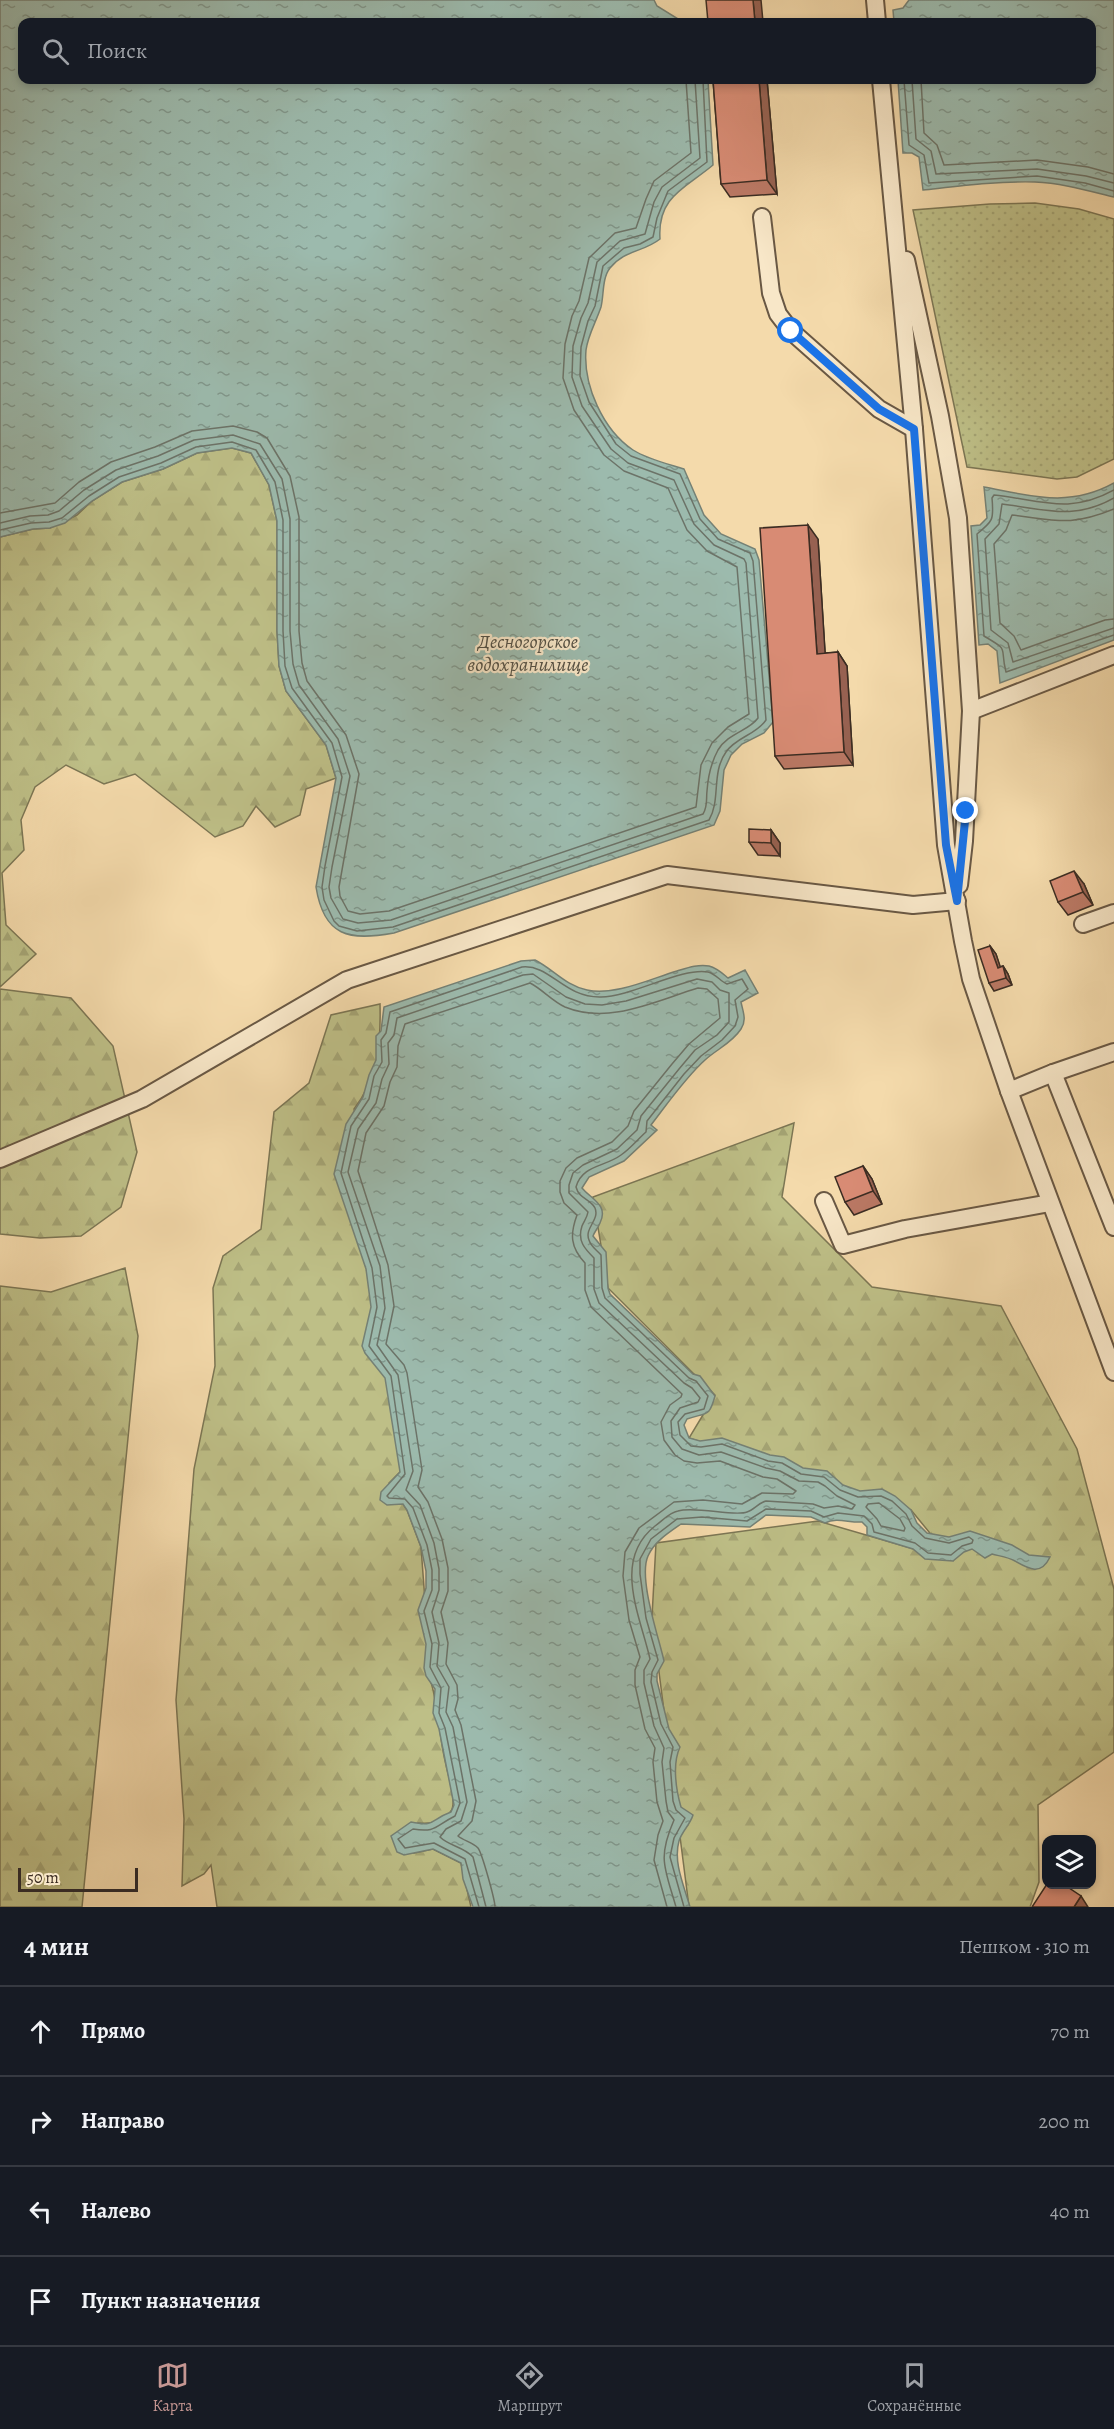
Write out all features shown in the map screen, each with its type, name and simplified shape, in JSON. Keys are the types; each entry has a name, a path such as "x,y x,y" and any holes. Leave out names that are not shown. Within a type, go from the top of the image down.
{"street":[{"path":"875,0 877,18"},
{"path":"881,84 914,429 946,845 972,979 1009,1091 1114,1372"},
{"path":"890,184 938,404 958,518 971,711 964,841 957,901"},
{"path":"762,217 771,293 778,314 791,331 879,409 914,429"},
{"path":"971,711 1114,655"},
{"path":"0,1159 142,1099 347,980 667,875 914,905 957,901"},
{"path":"1083,924 1114,913"},
{"path":"1009,1091 1114,1052"},
{"path":"1053,1073 1114,1227"},
{"path":"824,1201 843,1245 905,1229 1050,1203"}],"green space":[{"path":"1035,203 1079,209 1114,219 1114,459 1077,477 1057,479 967,467 913,210"},
{"path":"232,448 251,453 269,485 277,521 279,666 286,691 326,745 336,778 306,789 300,815 275,827 256,806 243,826 215,837 135,774 104,784 66,765 35,787 21,820 24,850 2,873 6,925 36,954 0,987 0,537 33,529 50,528 77,515 92,501 122,482 163,469 197,453"},
{"path":"0,989 71,998 113,1046 137,1152 121,1207 81,1236 40,1238 0,1234"},
{"path":"380,1004 379,1046 373,1072 354,1109 404,1385 400,1472 389,1483 407,1510 421,1547 431,1682 453,1802 451,1811 445,1818 432,1823 418,1823 414,1853 433,1849 461,1863 471,1907 217,1907 211,1865 204,1874 182,1886 184,1819 176,1700 194,1469 215,1366 213,1288 223,1256 261,1229 274,1112 309,1083 331,1015"},
{"path":"794,1123 782,1197 872,1287 1001,1306 1077,1449 1114,1589 1114,1752 1038,1805 1039,1882 1030,1907 689,1907 652,1617 656,1543 818,1521 952,1560 911,1510 689,1438 715,1395 608,1288 593,1197"},
{"path":"125,1268 138,1336 82,1907 0,1907 0,1286 51,1292"}],"water":[{"name":"Десногорское водохранилище","path":"0,0 654,0 657,6 676,18 18,18 18,84 708,84 713,165 675,194 668,203 660,224 660,239 621,258 607,272 601,307 587,344 586,364 597,406 613,431 633,450 684,469 704,515 721,534 755,549 759,560 773,722 764,733 742,744 731,755 724,770 720,811 714,825 394,933 364,936 341,932 332,926 325,916 316,887 336,778 326,745 286,691 279,666 277,521 269,485 251,453 232,448 197,453 163,469 122,482 92,501 65,523 0,537"},
{"path":"909,0 1114,0 1114,197 1035,182 993,183 923,190 919,157 912,153 903,153 898,84 1096,84 1096,18 894,18 893,10 903,8"},
{"path":"1114,483 1114,640 1000,683 997,651 988,644 979,645 971,526 980,525 987,518 984,487 1034,496 1066,498 1097,491"},
{"path":"535,960 566,981 587,990 621,989 689,968 709,966 728,978 745,970 758,993 741,1002 743,1026 729,1042 705,1060 684,1083 651,1125 657,1130 624,1161 589,1177 582,1188 601,1207 602,1217 593,1236 606,1252 610,1294 693,1374 700,1376 715,1396 709,1411 687,1419 684,1425 689,1438 700,1441 722,1438 770,1455 784,1457 803,1468 827,1471 843,1485 860,1491 882,1489 895,1496 911,1510 917,1523 927,1533 949,1537 970,1531 1012,1545 1029,1555 1050,1557 1039,1569 992,1554 985,1558 972,1549 953,1561 925,1559 913,1549 867,1535 867,1527 862,1522 839,1520 825,1523 811,1517 766,1515 750,1527 681,1524 666,1534 648,1556 646,1578 650,1608 664,1661 657,1674 657,1681 669,1729 680,1747 675,1769 678,1793 681,1807 693,1815 680,1837 677,1857 690,1907 473,1907 463,1879 461,1863 433,1849 404,1855 397,1852 391,1836 411,1822 425,1824 432,1822 451,1812 454,1805 439,1729 433,1713 435,1689 426,1676 424,1668 426,1644 418,1610 426,1588 426,1571 421,1547 407,1510 403,1504 387,1505 380,1500 381,1492 400,1472 385,1378 362,1346 371,1307 366,1269 334,1174 346,1124 363,1097 376,1060 376,1036 381,1031 384,1007 521,961"}],"building":[{"path":"706,0 753,0 755,18 708,18"},
{"path":"713,84 759,84 767,180 721,184"},
{"path":"808,525 817,654 838,652 844,752 775,756 760,528"},
{"path":"749,829 771,830 771,843 749,842"},
{"path":"1074,871 1083,892 1058,902 1050,881"},
{"path":"990,946 998,968 1003,966 1006,978 989,983 978,950"},
{"path":"863,1166 873,1191 845,1202 835,1177"},
{"path":"1044,1889 1070,1889 1081,1896 1074,1907 1032,1907"}],"route":[{"path":"791,331 879,409 914,429 946,845 957,901 966,811"}]}
